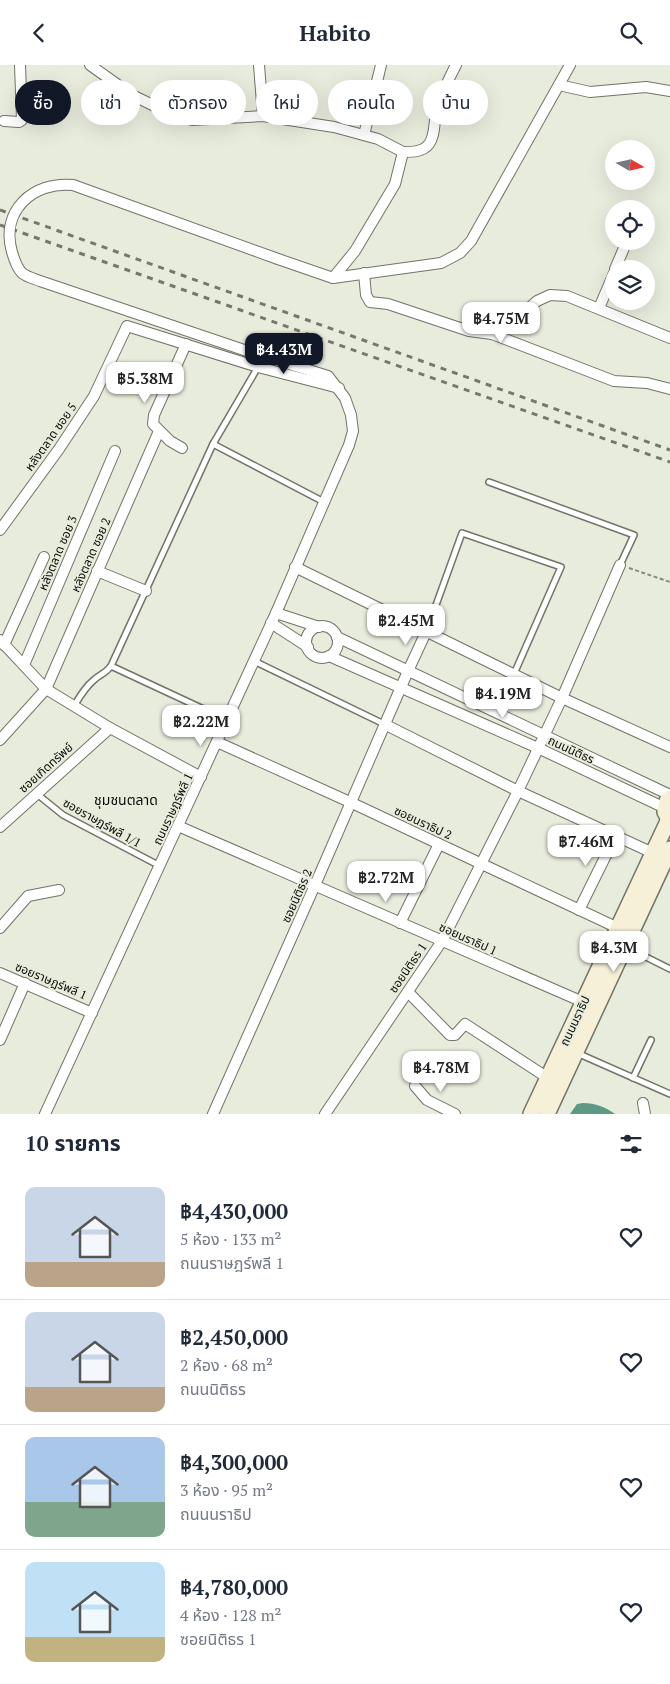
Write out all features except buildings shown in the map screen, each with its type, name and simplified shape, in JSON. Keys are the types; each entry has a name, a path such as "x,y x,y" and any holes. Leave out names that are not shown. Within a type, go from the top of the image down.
{"street":[{"path":"4,121 19,122 22,120 20,65"},
{"path":"90,65 132,95 175,116 192,120 256,116"},
{"path":"259,65 260,80"},
{"path":"364,135 381,65"},
{"path":"318,125 364,135 392,145 403,152 418,151 429,144 433,135 436,114 456,65"},
{"path":"333,279 441,263 460,253 471,241 570,65"},
{"path":"559,85 590,92 646,87 670,91"},
{"path":"333,279 355,251 395,185 403,152"},
{"name":"ถนนราษฎร์พลี 1","path":"45,1114 274,618 349,445 353,431 351,415 345,398 328,376 247,351 40,281 23,273 15,261 11,250 11,224 19,205 27,197 52,185 73,185 333,279"},
{"path":"364,273 366,295 370,302 388,304 469,331 492,334 614,381 647,383 670,389"},
{"path":"492,334 508,327 537,301 550,295 567,296 670,338"},
{"path":"599,309 605,295"},
{"name":"หลังตลาด ซอย 5","path":"0,530 94,397 127,326 186,344"},
{"path":"182,448 170,441 153,424 154,415 186,344 258,367 339,388"},
{"name":"หลังตลาด ซอย 2","path":"0,740 46,689 159,431"},
{"name":"หลังตลาด ซอย 3","path":"24,665 115,451"},
{"path":"44,557 2,642 46,689 110,728 201,777"},
{"name":"ซอยนิติธร 1","path":"325,1114 442,941 518,791 620,565"},
{"path":"296,567 514,674 670,747"},
{"path":"97,571 146,591"},
{"path":"274,618 328,627 333,630 337,637 336,649 329,656 319,657 310,652 308,647 274,618"},
{"path":"308,647 310,632 319,627"},
{"name":"ซอยนิติธร 2","path":"213,1114 427,630"},
{"name":"ถนนนิติธร","path":"337,637 544,735 669,808"},
{"name":"ถนนนิติธร","path":"329,656 669,808"},
{"path":"386,725 518,791 653,853"},
{"name":"ซอยเกิดทรัพย์","path":"0,827 110,728"},
{"name":"ซอยนราธิป 2","path":"217,742 580,910 618,938"},
{"name":"ถนนนราธิป","path":"531,1114 548,1078 579,1028 653,853 669,808"},
{"name":"ซอยนราธิป 1","path":"178,826 583,1003"},
{"path":"580,910 616,835"},
{"path":"400,923 439,844"},
{"name":"ถนนนราธิป","path":"547,1114 576,1053 583,1003 670,849"},
{"path":"0,928 28,896 59,890"},
{"name":"ซอยราษฎร์พลี 1","path":"0,973 92,1013"},
{"path":"0,1040 25,983"},
{"path":"408,992 450,1035 455,1035 465,1024 548,1078"},
{"path":"415,1086 427,1100 455,1114"},
{"path":"643,1103 645,1114"}],"lane":[{"path":"74,706 86,688 96,678 105,674 111,666 213,444 258,367"},
{"path":"213,444 324,502"},
{"path":"489,482 634,535 620,565"},
{"path":"427,630 462,533 561,567 514,674"},
{"path":"254,661 386,725"},
{"path":"111,666 227,720"},
{"name":"ซอยราษฎร์พลี 1/1","path":"37,794 63,815 160,866"},
{"path":"618,938 670,969"},
{"path":"633,1078 651,1040"},
{"path":"576,1053 670,1094"}],"path":[{"path":"620,565 670,582"}],"shaded area":[{"path":"583,1103 600,1106 615,1114 570,1114 577,1104"}],"railway":[{"path":"0,210 670,450"},
{"path":"0,225 670,462"}],"district":[{"name":"ชุมชนตลาด","path":"126,800"}]}
